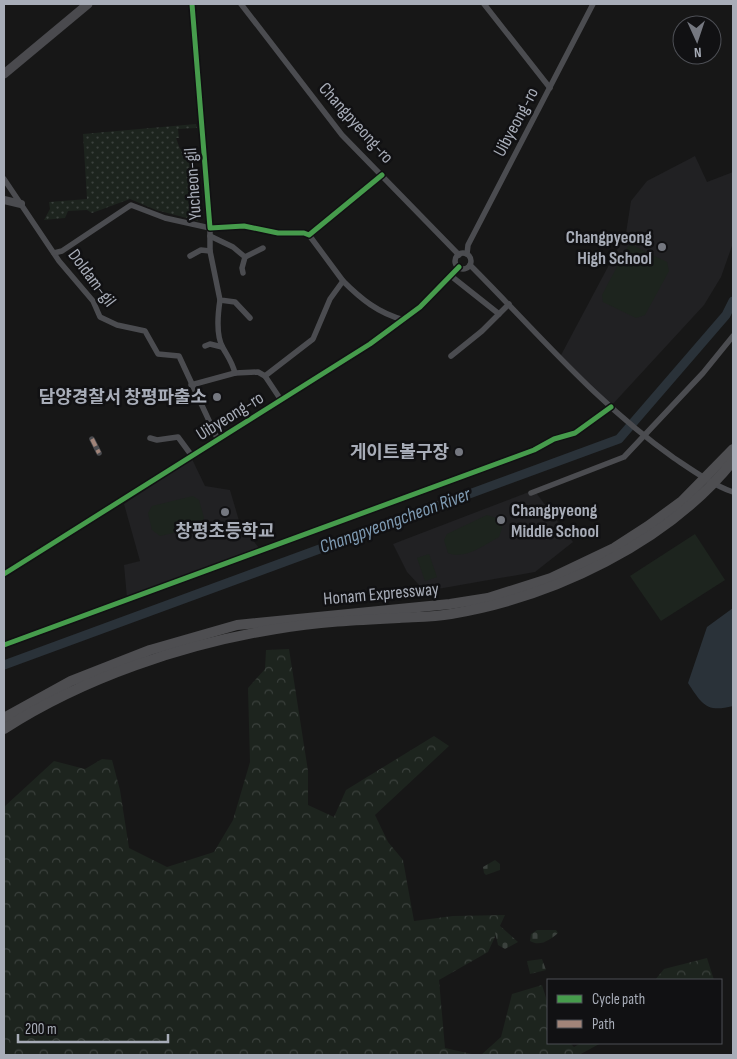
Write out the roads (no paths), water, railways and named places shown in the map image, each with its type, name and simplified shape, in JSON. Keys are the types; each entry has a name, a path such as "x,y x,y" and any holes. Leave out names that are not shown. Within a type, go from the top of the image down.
{"highway":[{"name":"Honam Expressway","path":"4,718 71,681 150,650 237,626 450,604 488,598 567,571 614,548 714,485 729,463 733,449"},
{"name":"Honam Expressway","path":"4,730 28,714 81,688 115,674 200,646 274,629 318,623 450,614 520,598 558,584 616,557 686,504"}],"main road":[{"path":"4,74 88,4"}],"street":[{"name":"Yucheon-gil","path":"192,4 210,228 244,226 278,233 304,233 309,235"},
{"name":"Changpyeong-ro","path":"241,4 342,135 459,254"},
{"path":"484,4 550,88"},
{"name":"Uibyeong-ro","path":"467,254 468,245 593,4"},
{"path":"382,175 309,235 343,281 364,302 387,315 404,320"},
{"path":"4,179 54,253 62,251 131,205 165,218 210,228 210,251 220,300 222,347 232,361 235,373"},
{"path":"4,200 20,204"},
{"path":"210,236 233,247 245,257"},
{"path":"243,273 242,268 245,257 263,248"},
{"path":"190,256 201,250 210,251"},
{"name":"Doldam-gil","path":"54,253 71,277 93,302 100,317 117,325 145,331 158,354 179,356 218,440"},
{"path":"459,254 467,254 471,258 470,265 465,269 458,267 455,260 459,254"},
{"path":"470,265 612,408 644,436 691,470 733,492"},
{"name":"Uibyeong-ro","path":"4,574 370,344 420,307 458,267"},
{"path":"451,276 499,314"},
{"path":"265,376 312,339 330,299 343,281"},
{"path":"220,300 235,302 250,318"},
{"path":"451,356 509,304"},
{"path":"532,493 615,462 630,452 703,373 733,336"},
{"path":"206,346 210,344 222,347"},
{"path":"191,385 235,373 258,372 265,376 281,400"},
{"path":"4,645 534,450 554,439 575,433 612,408"},
{"path":"150,438 157,440 178,437 192,456"},
{"path":"92,439 99,453"}],"waterway":[{"name":"Changpyeongcheon River","path":"4,665 619,439 726,315 733,301"}],"place":[{"name":"Changpyeong High School","path":"662,247"},
{"name":"담양경찰서 창평파출소","path":"217,397"},
{"name":"게이트볼구장","path":"459,452"},
{"name":"창평초등학교","path":"225,512"},
{"name":"Changpyeong Middle School","path":"501,520"}]}
